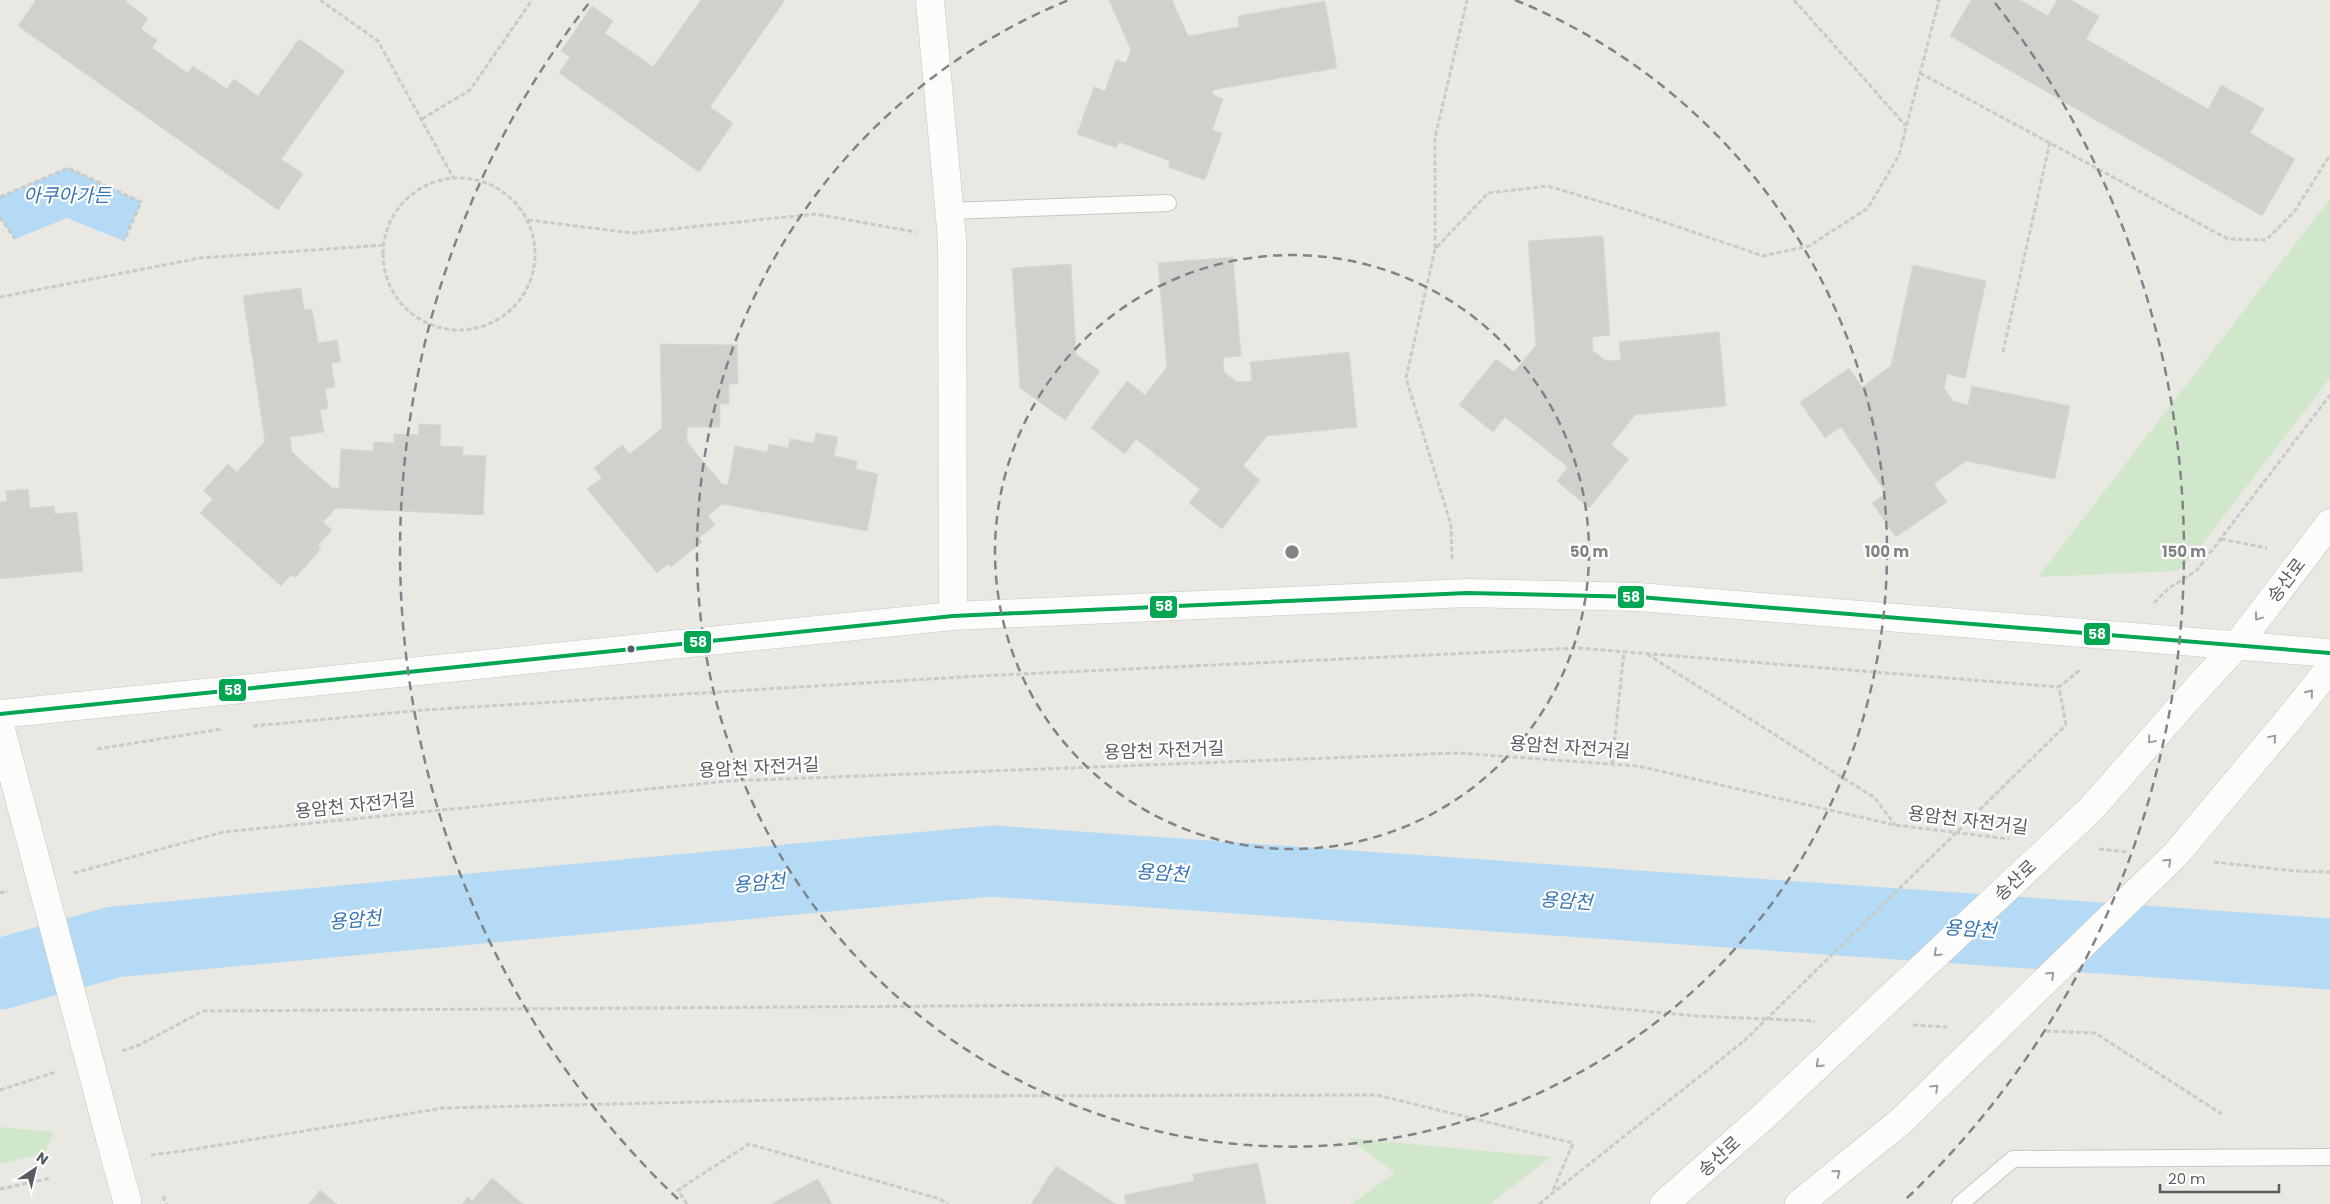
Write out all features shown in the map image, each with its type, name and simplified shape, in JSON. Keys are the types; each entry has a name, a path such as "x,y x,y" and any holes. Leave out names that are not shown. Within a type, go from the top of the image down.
{"street":[{"path":"930,0 952,239 953,616"},
{"name":"송산로","path":"1668,1203 1763,1117 2091,809 2237,645 2330,523"},
{"path":"0,714 953,616 1467,593 1639,596 2330,653"},
{"path":"1799,1204 1900,1122 2176,854 2330,668"},
{"path":"0,726 110,1138 125,1203"}],"lane":[{"path":"949,211 1168,204"},
{"path":"1960,1204 2013,1159 2330,1157"}],"path":[{"path":"320,0 378,40 454,177"},
{"path":"422,119 470,90 532,0"},
{"path":"1452,561 1451,525 1406,378 1435,249 1435,138 1467,0"},
{"path":"1794,0 1906,127"},
{"path":"1435,249 1488,193 1548,186 1638,213 1763,256 1809,246 1868,208 1899,155 1939,0"},
{"path":"1920,73 2228,239 2266,240 2294,212 2330,155"},
{"path":"2003,352 2050,142"},
{"path":"0,197 68,168 141,202 124,241"},
{"path":"454,177 483,181 509,196 528,220 536,249 532,279 517,304 493,323 464,331 434,327 408,312 390,288 382,259 386,229 401,203 424,185 454,177"},
{"path":"528,220 633,233 815,214 952,239"},
{"path":"0,217 15,239"},
{"path":"0,297 200,258 384,245"},
{"path":"2168,589 2197,570 2330,394"},
{"path":"246,726 423,710 978,676 1578,648 2059,687"},
{"path":"1612,764 1624,652"},
{"path":"1647,653 1875,798 1895,825"},
{"path":"1539,1204 1744,1041 2066,725"},
{"path":"97,748 226,728"},
{"name":"용암천 자전거길","path":"65,875 222,832 729,781 1458,753 1638,766 1895,825 2012,839"},
{"path":"2090,848 2129,852"},
{"path":"2208,861 2296,872 2330,872"},
{"path":"0,893 9,891"},
{"path":"121,1051 139,1045 203,1010 1240,1004 1476,995 1696,1016 1816,1021"},
{"path":"1905,1025 1955,1027"},
{"path":"2045,1031 2095,1033 2222,1114"},
{"path":"0,1090 65,1069"},
{"path":"151,1163 148,1155 183,1151 443,1108 949,1096 1378,1095 1573,1143 1551,1195"},
{"path":"687,1204 678,1190 749,1144 940,1199 948,1204"},
{"path":"0,1189 52,1178"},
{"path":"160,1188 166,1204"}],"green space":[{"path":"2330,199 2330,378 2203,543 2178,571 2038,577"},
{"path":"0,1127 54,1132 45,1153 0,1164"},
{"path":"1348,1138 1551,1157 1490,1204 1351,1204 1395,1173"}],"water":[{"name":"아쿠아가든","path":"68,168 141,202 124,241 67,218 15,239 0,217 0,197"}],"building":[{"path":"36,0 127,0 126,2 148,18 141,29 157,40 152,48 188,73 193,66 227,89 234,79 258,96 299,39 345,71 281,159 303,174 278,210 18,26"},
{"path":"701,0 785,0 710,107 733,123 699,172 559,73 570,57 561,51 592,6 613,21 605,33 653,67"},
{"path":"1109,0 1172,0 1188,36 1239,27 1238,16 1325,1 1337,68 1213,90 1212,94 1223,99 1212,130 1222,133 1205,180 1168,167 1170,161 1119,142 1117,148 1077,134 1094,87 1105,91 1116,60 1126,63 1131,50"},
{"path":"1971,0 2020,0 2048,16 2057,0 2071,0 2099,16 2086,39 2208,109 2221,85 2264,109 2250,133 2295,159 2262,216 1950,36"},
{"path":"1603,236 1610,335 1592,337 1593,351 1606,361 1621,360 1619,342 1719,332 1726,406 1635,415 1611,445 1629,459 1589,508 1557,481 1568,467 1505,417 1493,432 1459,405 1496,359 1514,372 1536,345 1528,241"},
{"path":"1233,257 1241,356 1223,358 1224,372 1237,382 1252,381 1250,362 1349,352 1357,427 1267,436 1243,466 1260,480 1222,529 1189,503 1200,489 1136,439 1125,454 1091,428 1127,381 1145,395 1167,367 1158,263"},
{"path":"1071,264 1076,354 1100,371 1065,420 1020,388 1012,268"},
{"path":"1913,265 1986,281 1965,378 1947,374 1944,388 1953,401 1968,405 1972,386 2070,406 2055,479 1966,461 1934,484 1947,502 1896,537 1872,503 1886,493 1841,427 1825,438 1800,402 1849,368 1862,387 1891,366"},
{"path":"301,288 304,310 312,309 318,343 337,340 341,362 331,363 335,387 325,389 328,408 320,410 324,432 290,437 292,452 332,488 339,488 341,449 373,451 374,442 394,443 394,434 418,435 419,424 441,425 440,446 463,447 463,455 486,456 483,515 336,508 323,522 332,530 318,545 321,549 295,578 291,575 281,586 200,513 213,499 203,491 228,464 237,472 265,441 243,296"},
{"path":"660,344 737,345 738,384 729,384 729,404 720,404 720,427 687,427 687,442 722,484 728,485 735,446 767,452 769,444 788,448 790,439 814,443 816,433 838,437 834,456 857,461 856,469 878,474 867,531 722,504 708,516 715,525 699,538 702,542 671,567 668,564 657,573 587,489 602,478 594,468 622,445 630,454 662,428"},
{"path":"28,489 30,508 54,506 55,514 77,512 83,571 0,579 0,502 7,501 6,491"},
{"path":"1258,1163 1266,1204 1126,1204 1124,1195 1194,1181 1193,1174"},
{"path":"1056,1166 1116,1204 1031,1204"},
{"path":"492,1178 523,1204 462,1204 468,1197 472,1201"},
{"path":"818,1179 832,1204 773,1203"},
{"path":"320,1190 337,1204 309,1204"}],"waterway":[{"name":"용암천","path":"0,974 114,942 992,861 2330,954"}],"transit line":[{"name":"58","path":"0,714 953,616 1467,593 1639,597 2330,653"}]}
